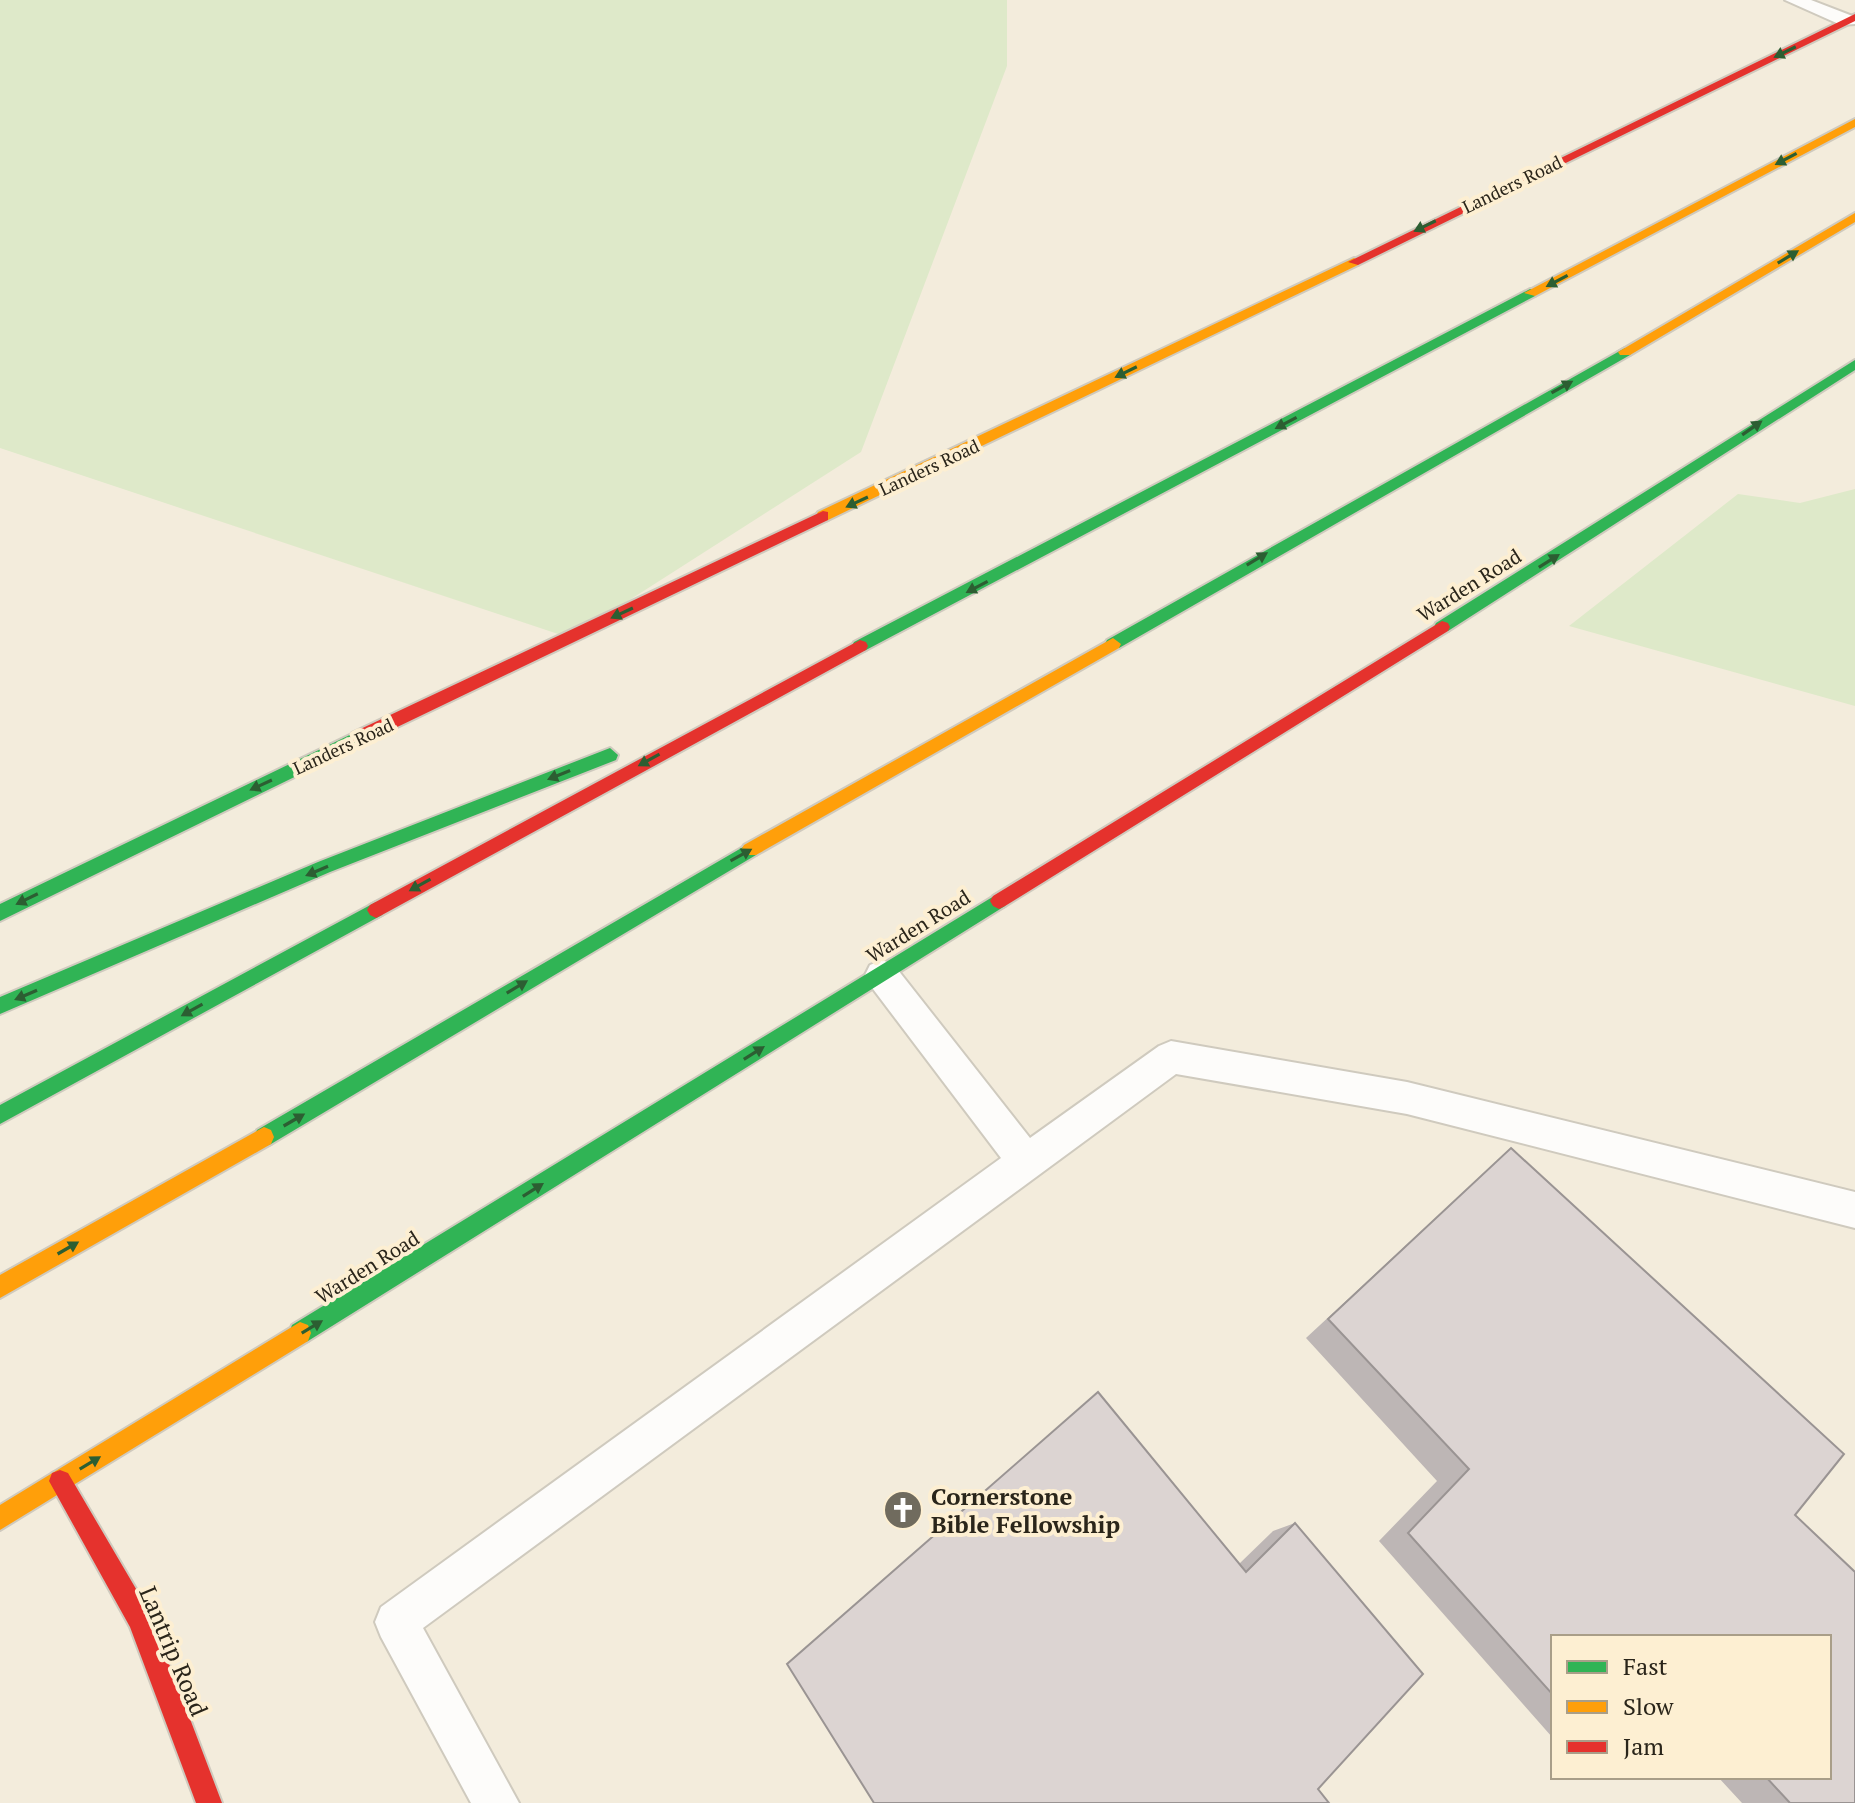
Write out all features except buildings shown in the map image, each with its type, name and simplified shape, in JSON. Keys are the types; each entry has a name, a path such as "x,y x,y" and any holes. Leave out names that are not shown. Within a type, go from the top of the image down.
{"main road":[{"name":"Landers Road","path":"0,913 978,444 1851,19"},
{"path":"0,1115 787,685 1855,122"},
{"path":"0,1287 367,1079 689,884 996,713 1855,217"},
{"name":"Warden Road","path":"0,1518 1483,602 1689,473 1784,406 1855,364"},
{"path":"0,1006 324,867 787,685"},
{"name":"Lantrip Road","path":"60,1481 140,1620 209,1803"}],"lane":[{"path":"1794,0 1851,19"},
{"path":"882,975 1026,1162"},
{"path":"496,1803 396,1622 1171,1057 1407,1098 1855,1210"}],"green space":[{"path":"0,0 1007,0 1007,66 861,452 570,638 0,448"},
{"path":"1855,489 1855,706 1569,626 1738,494 1800,503"}],"traffic: fast":[{"path":"860,646 1530,293"},
{"path":"1113,644 1625,352"},
{"path":"1442,627 1855,364"},
{"path":"0,913 358,738"},
{"path":"0,1006 324,867 610,755"},
{"path":"264,1137 750,850"},
{"path":"300,1333 999,901"},
{"path":"0,1115 376,910"}],"traffic: slow":[{"path":"1530,293 1855,122"},
{"path":"1625,352 1855,217"},
{"path":"823,516 1354,262"},
{"path":"750,850 1113,644"},
{"path":"0,1287 264,1137"},
{"path":"0,1518 300,1333"}],"traffic: jam":[{"path":"1354,262 1855,17"},
{"path":"358,738 823,516"},
{"path":"999,901 1442,627"},
{"path":"376,910 860,646"},
{"path":"60,1481 140,1620 209,1803"}],"place":[{"name":"Cornerstone Bible Fellowship","path":"903,1510"}]}
